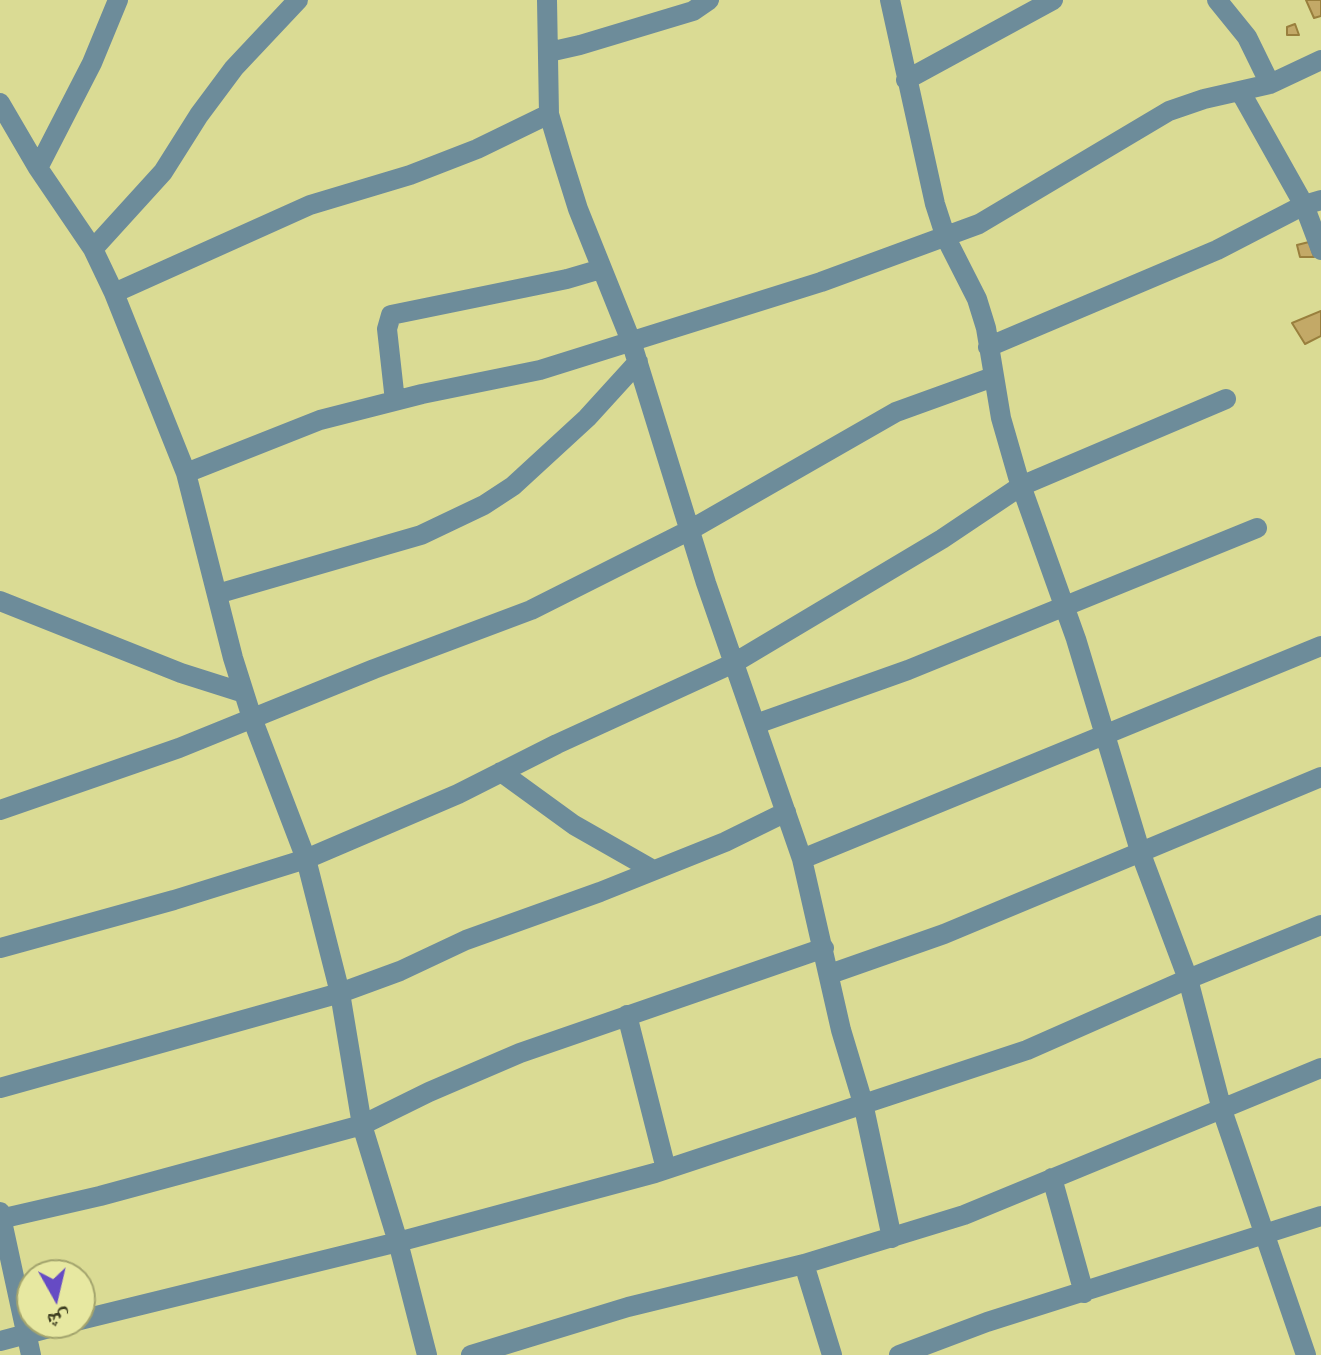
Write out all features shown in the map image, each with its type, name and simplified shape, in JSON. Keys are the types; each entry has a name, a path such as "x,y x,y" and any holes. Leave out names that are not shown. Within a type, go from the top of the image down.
{"street":[{"path":"38,168 92,63 118,0"},
{"path":"93,249 163,172 199,115 234,68 298,0"},
{"path":"547,0 549,114 578,209 631,341 690,530 802,859 841,1030 863,1103 892,1238"},
{"path":"549,52 693,11 709,0"},
{"path":"890,0 906,80 946,238 977,299 986,328 1001,418 1021,486 1065,606 1141,854 1188,979 1222,1110 1306,1355"},
{"path":"906,80 1053,0"},
{"path":"1217,0 1247,37 1270,84"},
{"path":"186,473 320,420 540,370 821,282 946,238 979,224 1169,111 1204,99 1270,84 1321,60"},
{"path":"1240,91 1312,202 1321,250"},
{"path":"0,103 38,168 93,249 114,293 186,473 244,693 306,859 340,993 362,1125 398,1242 427,1355"},
{"path":"114,293 310,205 410,175 477,149 549,114"},
{"path":"988,347 1217,250 1312,202"},
{"path":"395,401 387,329 391,315 567,279 601,269"},
{"path":"217,594 421,535 484,505 513,486 587,418 638,362"},
{"path":"0,810 138,764 531,610 690,530 896,412 993,377"},
{"path":"0,948 174,900 306,859 401,820 734,663 904,562 1021,486 1226,399"},
{"path":"756,724 908,670 1257,528"},
{"path":"0,601 181,673 244,693"},
{"path":"802,859 1321,646"},
{"path":"501,772 574,825 653,870"},
{"path":"830,974 944,934 1321,777"},
{"path":"0,1088 340,993 400,971 466,940 600,892 725,842 786,812"},
{"path":"96,1316 398,1242 666,1169 1027,1050 1321,925"},
{"path":"16,1292 1,1216 100,1196 362,1125 520,1053 824,948"},
{"path":"627,1015 666,1169"},
{"path":"471,1355 628,1307 804,1264 964,1215 1321,1068"},
{"path":"1052,1178 1084,1293"},
{"path":"899,1355 987,1322 1321,1216"},
{"path":"804,1264 832,1355"}],"building":[{"path":"1306,0 1321,0 1321,16 1314,18"},
{"path":"1295,24 1299,35 1287,35 1287,27"},
{"path":"1309,242 1314,257 1300,257 1297,245"},
{"path":"1321,311 1321,336 1305,344 1292,323"}]}
